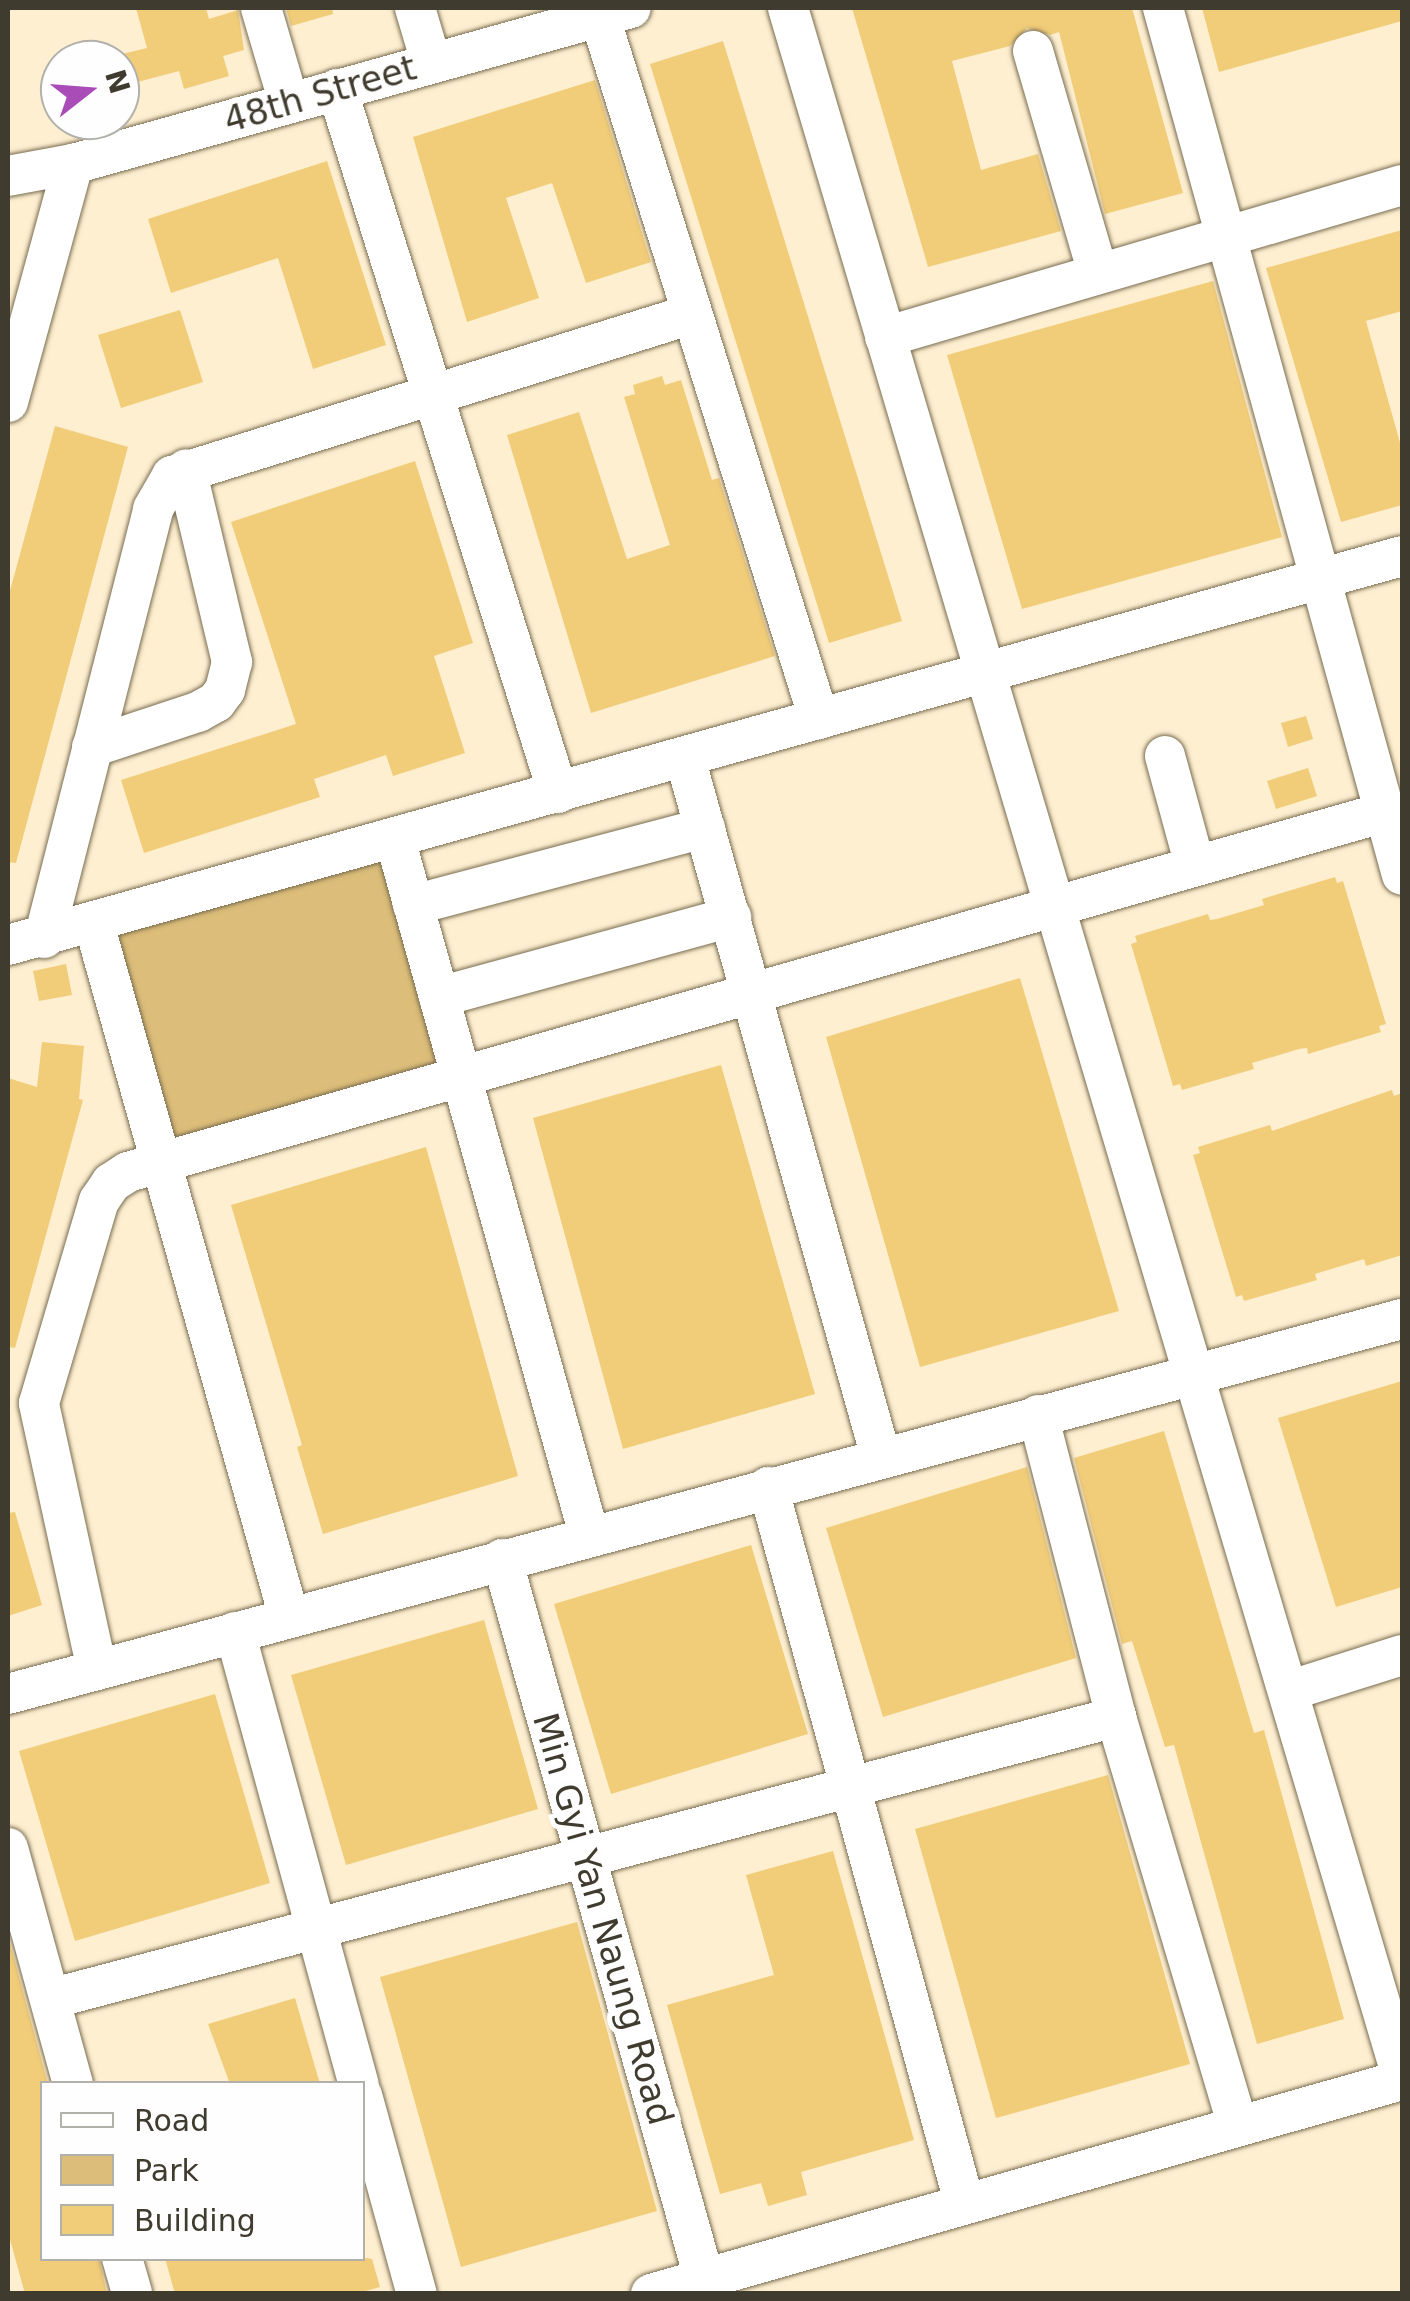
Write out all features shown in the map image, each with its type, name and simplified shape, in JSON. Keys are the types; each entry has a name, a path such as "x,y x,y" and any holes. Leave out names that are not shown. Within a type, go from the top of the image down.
{"street":[{"path":"260,8 288,103"},
{"path":"415,8 431,62"},
{"path":"651,2294 1402,2079 788,8"},
{"path":"1163,8 1402,875"},
{"path":"609,10 692,314 819,719"},
{"name":"48th Street","path":"8,176 73,164 609,10"},
{"path":"1033,51 1098,274"},
{"path":"337,89 558,794"},
{"path":"8,402 73,164"},
{"path":"885,337 1402,185"},
{"path":"26,942 92,746 152,508 172,476 692,314"},
{"path":"92,746 198,712 216,702 225,690 232,662 186,469"},
{"path":"26,942 1402,556"},
{"path":"1165,756 1195,866"},
{"path":"684,758 881,1457"},
{"path":"97,1670 41,1422 40,1390 99,1200 120,1177 1385,812"},
{"path":"414,905 705,828"},
{"path":"396,839 589,1534"},
{"path":"440,997 730,917"},
{"path":"94,924 289,1618"},
{"path":"8,1694 589,1534 1402,1319"},
{"path":"1038,1415 1116,1716 1238,2126"},
{"path":"768,1488 964,2202"},
{"name":"Min Gyi Yan Naung Road","path":"502,1560 704,2278"},
{"path":"236,1632 358,2081"},
{"path":"1288,1691 1402,1655"},
{"path":"50,1999 1116,1716"},
{"path":"8,1848 72,2081"},
{"path":"365,2106 417,2294"},
{"path":"123,2261 132,2294"}],"green space":[{"path":"384,854 442,1063 172,1139 113,931"}],"building":[{"path":"136,8 206,8 209,19 238,10 244,50 223,56 229,76 184,89 179,71 140,81 140,50 147,48"},
{"path":"286,8 332,8 333,14 291,26"},
{"path":"852,8 1132,8 1183,193 1105,214 1059,32 1050,35 1027,28 1010,46 952,61 981,170 1038,154 1061,231 928,267"},
{"path":"1202,8 1402,8 1402,21 1219,72"},
{"path":"723,41 902,621 829,643 650,64"},
{"path":"595,80 651,262 586,283 552,183 506,198 539,298 467,322 413,137"},
{"path":"327,161 386,345 313,369 278,258 171,293 148,219"},
{"path":"1402,230 1402,311 1366,321 1402,450 1402,505 1341,522 1266,268"},
{"path":"1213,281 1282,537 1022,609 947,355"},
{"path":"180,310 203,382 121,408 98,335"},
{"path":"662,376 665,385 681,380 712,480 719,478 775,656 591,713 507,435 579,412 627,559 670,545 624,397 635,394 633,385"},
{"path":"55,426 128,447 16,863 8,862 8,598"},
{"path":"415,461 473,643 434,656 465,753 393,776 386,755 314,779 320,797 144,853 121,780 296,724 231,522"},
{"path":"1306,716 1313,739 1288,747 1281,723"},
{"path":"1308,768 1317,796 1276,809 1267,781"},
{"path":"1335,877 1337,883 1343,881 1386,1024 1379,1026 1381,1032 1308,1054 1307,1048 1299,1049 1252,1063 1254,1069 1182,1090 1180,1084 1173,1086 1131,944 1137,942 1135,936 1208,914 1210,920 1217,919 1264,905 1262,899"},
{"path":"66,964 72,995 39,1001 33,971"},
{"path":"1020,978 1119,1311 920,1367 826,1037"},
{"path":"42,1042 84,1046 79,1099 83,1100 15,1348 8,1347 8,1078 37,1087"},
{"path":"721,1065 815,1394 623,1449 533,1118"},
{"path":"1392,1090 1394,1096 1402,1093 1402,1255 1366,1266 1364,1259 1315,1274 1317,1280 1244,1301 1242,1295 1236,1297 1193,1155 1200,1153 1198,1147 1270,1125 1272,1131"},
{"path":"426,1147 518,1476 323,1534 297,1447 302,1445 231,1205"},
{"path":"1402,1381 1402,1587 1336,1607 1278,1418"},
{"path":"1164,1431 1254,1733 1264,1730 1344,2019 1257,2044 1174,1745 1165,1747 1132,1641 1122,1644 1074,1458"},
{"path":"1027,1467 1076,1658 883,1717 826,1528"},
{"path":"15,1512 42,1605 8,1616 8,1513"},
{"path":"751,1545 808,1734 611,1794 554,1604"},
{"path":"484,1620 538,1809 346,1865 291,1675"},
{"path":"215,1694 270,1883 75,1941 19,1751"},
{"path":"1108,1775 1190,2064 996,2118 915,1829"},
{"path":"833,1851 914,2140 801,2172 807,2195 768,2206 761,2183 720,2194 667,2005 774,1975 746,1875"},
{"path":"577,1922 657,2211 461,2267 380,1977"},
{"path":"8,1936 47,2081 40,2081 40,2261 100,2261 107,2294 25,2294 8,2232"},
{"path":"295,1998 319,2081 229,2081 208,2024"},
{"path":"367,2258 372,2259 380,2287 355,2294 175,2294 166,2261"}]}
